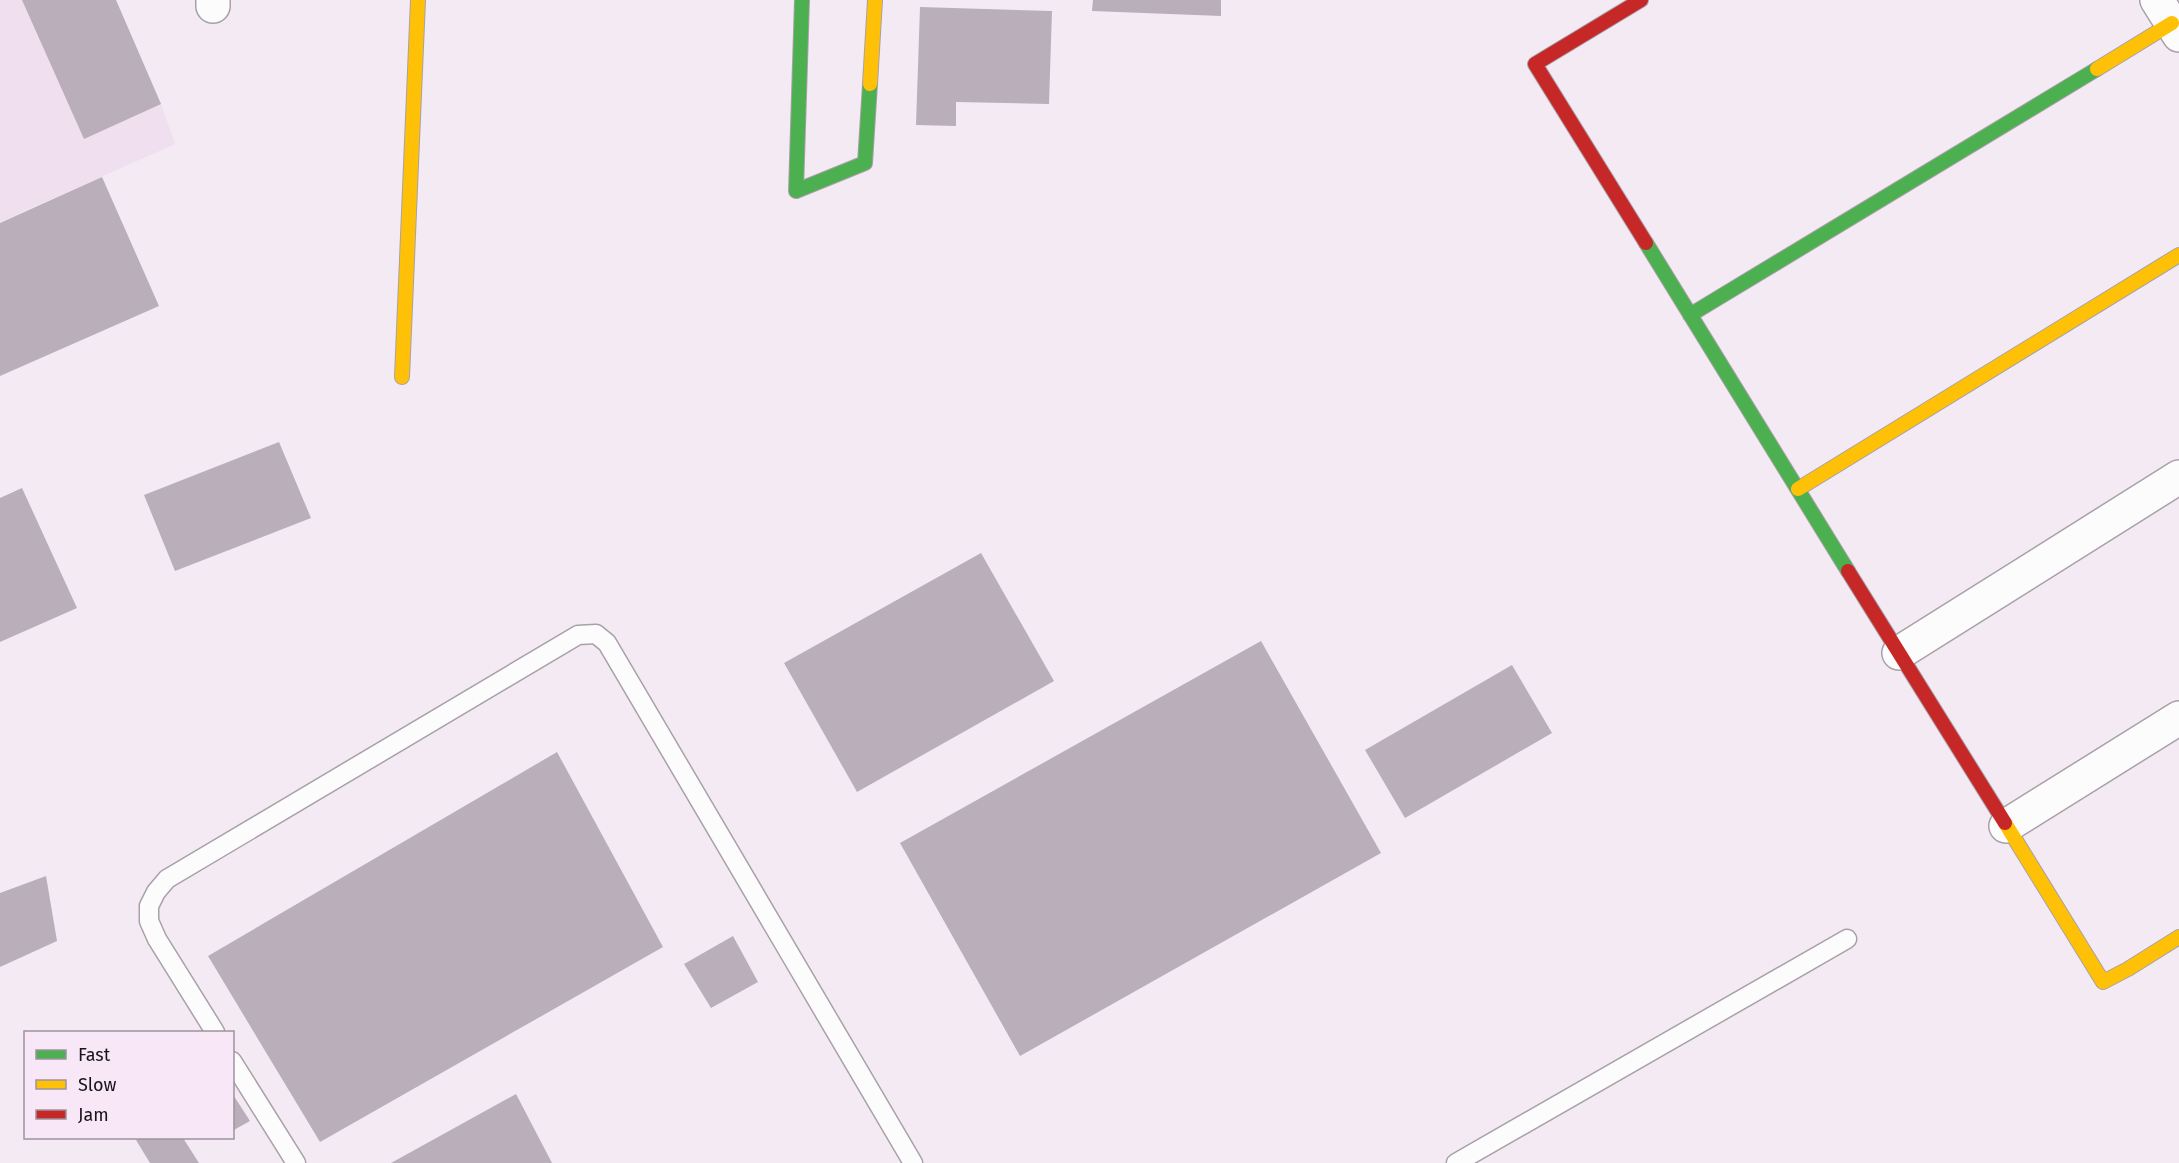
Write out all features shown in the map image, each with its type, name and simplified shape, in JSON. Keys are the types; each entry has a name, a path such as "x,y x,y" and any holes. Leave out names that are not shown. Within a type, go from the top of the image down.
{"street":[{"path":"402,377 418,0"},
{"path":"802,0 796,191 865,163 875,0"},
{"path":"1641,0 1535,64 2103,982 2179,937"},
{"path":"1690,315 2169,19"},
{"path":"1798,489 2179,255"},
{"path":"1899,653 2179,477"},
{"path":"2006,826 2179,718"}],"lane":[{"path":"214,1031 157,939 149,921 149,906 156,892 167,879 578,635 596,634 607,643 913,1163"},
{"path":"1456,1163 1847,939"},
{"path":"234,1064 296,1163"}],"shaded area":[{"path":"0,0 116,0 161,104 175,144 0,222"}],"building":[{"path":"22,0 116,0 161,104 84,139"},
{"path":"1093,0 1221,0 1221,16 1092,11"},
{"path":"920,7 1052,11 1049,104 956,102 956,126 916,125"},
{"path":"102,177 159,306 0,376 0,223"},
{"path":"279,442 311,518 175,571 144,495"},
{"path":"22,488 77,608 0,642 0,498"},
{"path":"981,553 1054,681 857,792 784,663"},
{"path":"1261,641 1381,853 1020,1056 900,843"},
{"path":"1512,665 1552,733 1405,818 1365,750"},
{"path":"557,752 663,947 320,1142 208,956"},
{"path":"46,876 57,941 0,967 0,893"},
{"path":"733,936 758,982 711,1008 684,964"},
{"path":"516,1094 552,1163 391,1163"},
{"path":"234,1096 250,1121 234,1130"},
{"path":"184,1139 199,1163 150,1163 136,1140"}],"traffic: fast":[{"path":"802,0 796,191 865,163 870,84"},
{"path":"1690,315 2097,69"},
{"path":"1646,243 1848,571"}],"traffic: slow":[{"path":"402,377 418,0"},
{"path":"870,84 875,0"},
{"path":"2097,69 2172,23"},
{"path":"1798,489 2179,255"},
{"path":"2005,823 2103,982 2179,937"}],"traffic: jam":[{"path":"1641,0 1535,64 1646,243"},
{"path":"1848,571 2005,823"}]}
